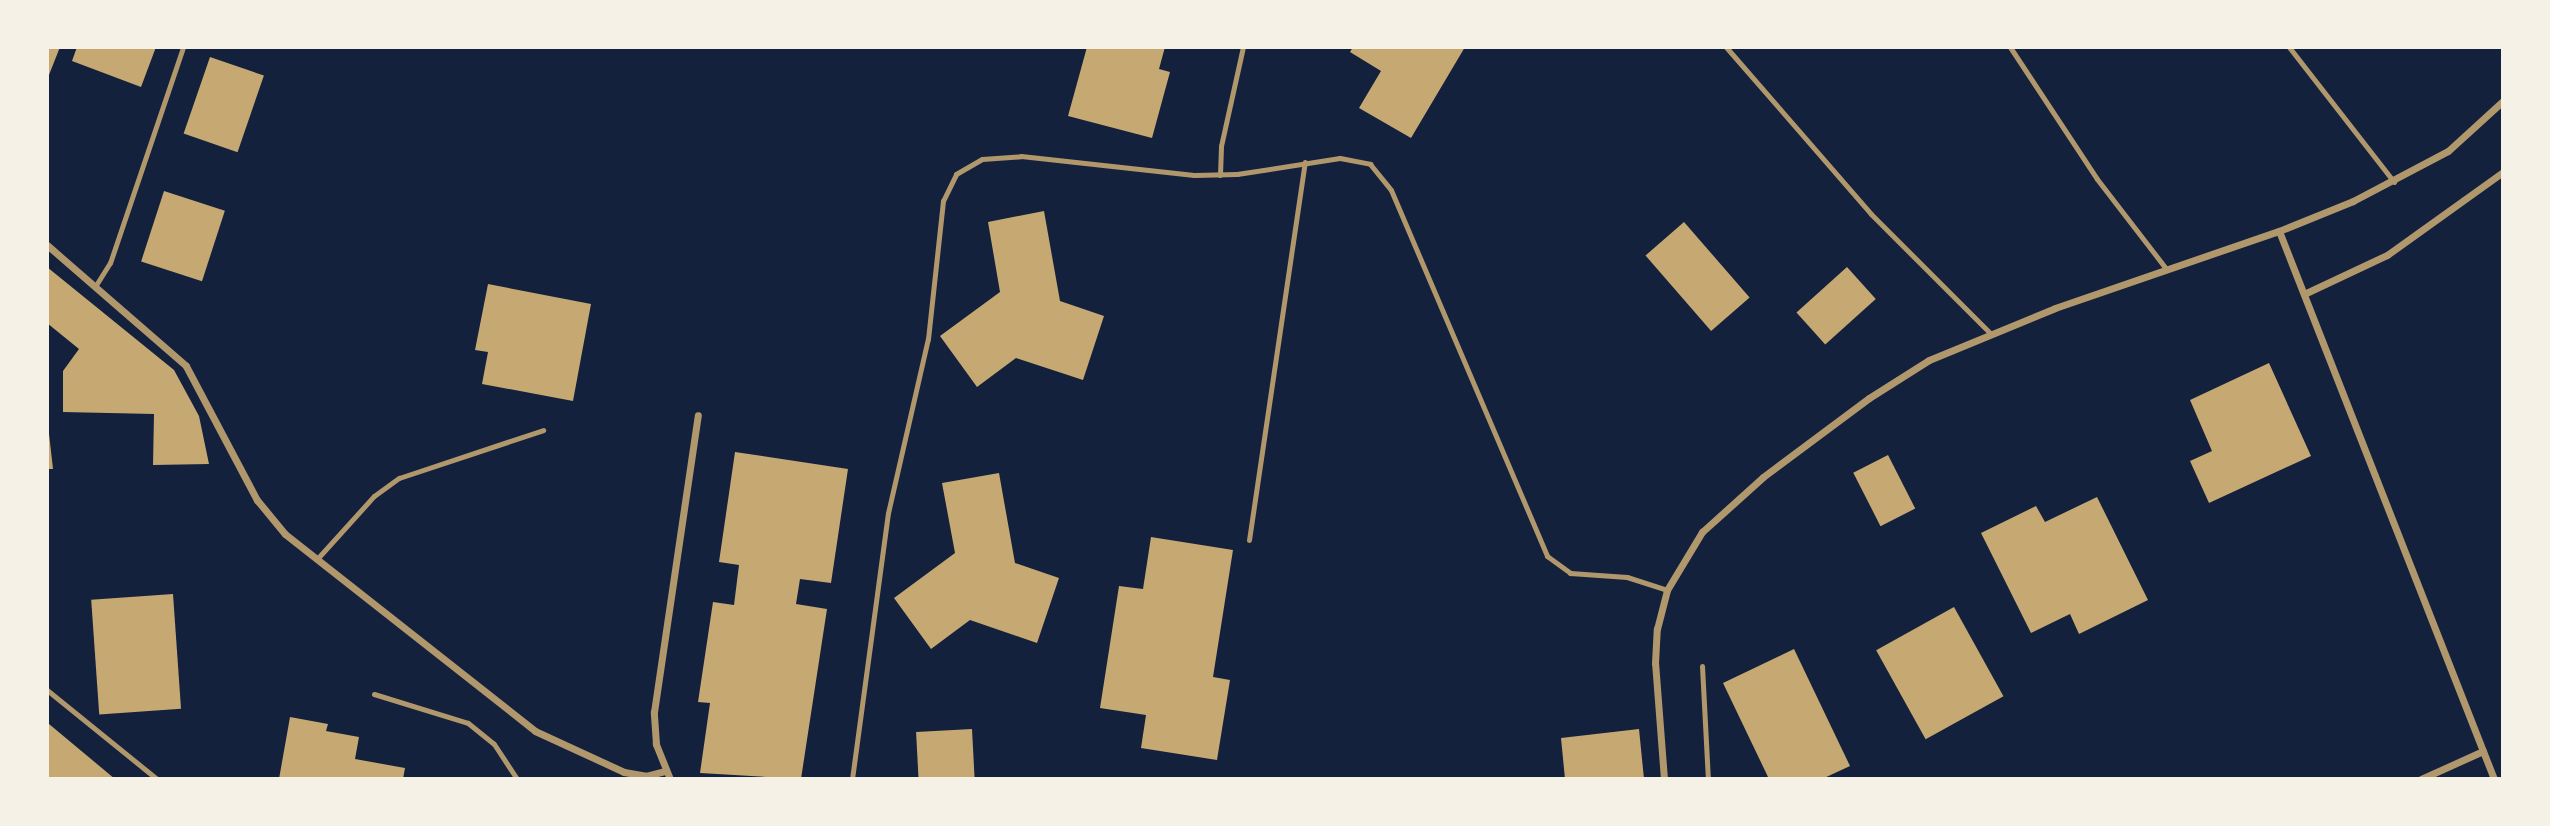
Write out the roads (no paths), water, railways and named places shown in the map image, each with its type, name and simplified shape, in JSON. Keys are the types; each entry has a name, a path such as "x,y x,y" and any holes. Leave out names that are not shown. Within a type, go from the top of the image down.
{"street":[{"path":"1664,779 1655,663 1657,629 1667,590 1702,532 1763,477 1913,369 1990,333 2280,231 2394,182 2454,147 2503,101"},
{"path":"2304,294 2387,255 2503,172"},
{"path":"2280,231 2494,779"},
{"path":"47,245 186,366 257,500 285,534 535,731 624,772 646,776 665,771"},
{"path":"670,779 654,735 654,712 698,415"},
{"path":"2421,779 2483,751"}],"lane":[{"path":"96,285 119,237 183,47"},
{"path":"1220,175 1221,146 1243,47"},
{"path":"1726,47 1871,214 1990,333"},
{"path":"2010,47 2105,190 2167,270"},
{"path":"2289,47 2394,182"},
{"path":"852,779 883,543 928,339 948,186 968,165 1013,155 1168,174 1220,175 1305,162 1359,160 1387,181 1547,556 1570,573 1636,579 1667,590"},
{"path":"1250,540 1305,162"},
{"path":"317,559 374,496 399,478 543,430"},
{"path":"1702,666 1709,779"},
{"path":"47,690 157,779"},
{"path":"374,694 468,723 489,738 517,779"}]}
